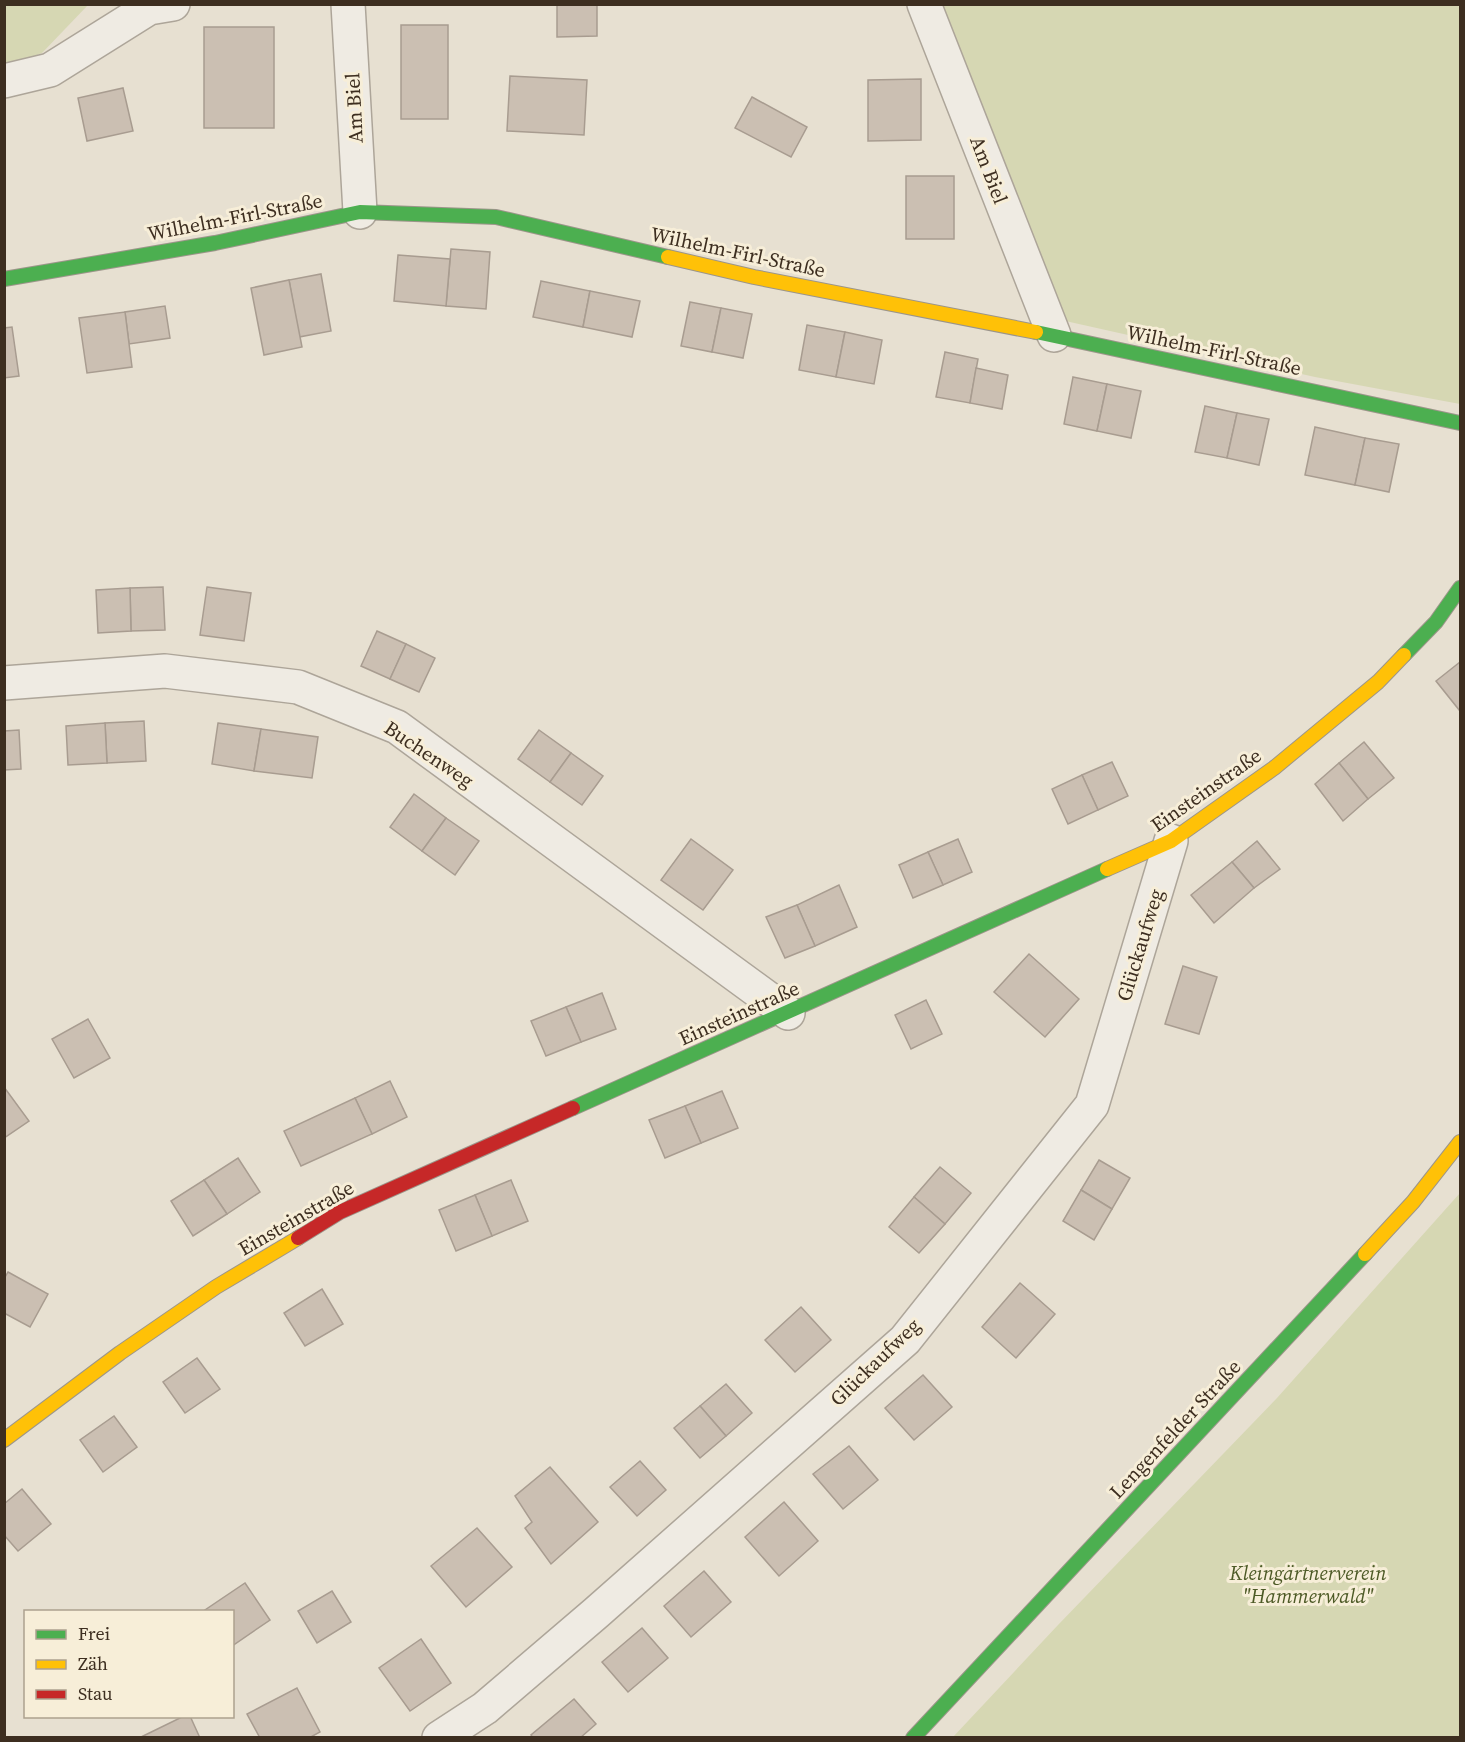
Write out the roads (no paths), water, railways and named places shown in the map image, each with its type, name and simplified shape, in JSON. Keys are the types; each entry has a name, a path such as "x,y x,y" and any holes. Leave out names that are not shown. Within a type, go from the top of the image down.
{"street":[{"path":"4,81 50,70 149,8 173,4"},
{"name":"Am Biel","path":"348,4 360,212"},
{"name":"Am Biel","path":"924,4 1054,335"},
{"name":"Wilhelm-Firl-Straße","path":"4,279 215,243 360,212 496,217 754,277 1054,335 1461,423"},
{"name":"Einsteinstraße","path":"6,1436 197,1300 340,1212 1171,841 1274,768 1378,682 1436,622 1461,588"},
{"name":"Buchenweg","path":"4,683 165,671 298,687 397,727 788,1013"},
{"name":"Glückaufweg","path":"439,1737 485,1708 545,1657 904,1340 1092,1105 1171,841"},
{"name":"Lengenfelder Straße","path":"913,1737 1413,1202 1461,1142"}],"park label":[{"name":"Kleingärtnerverein \"Hammerwald\"","path":"1308,1584"}]}
